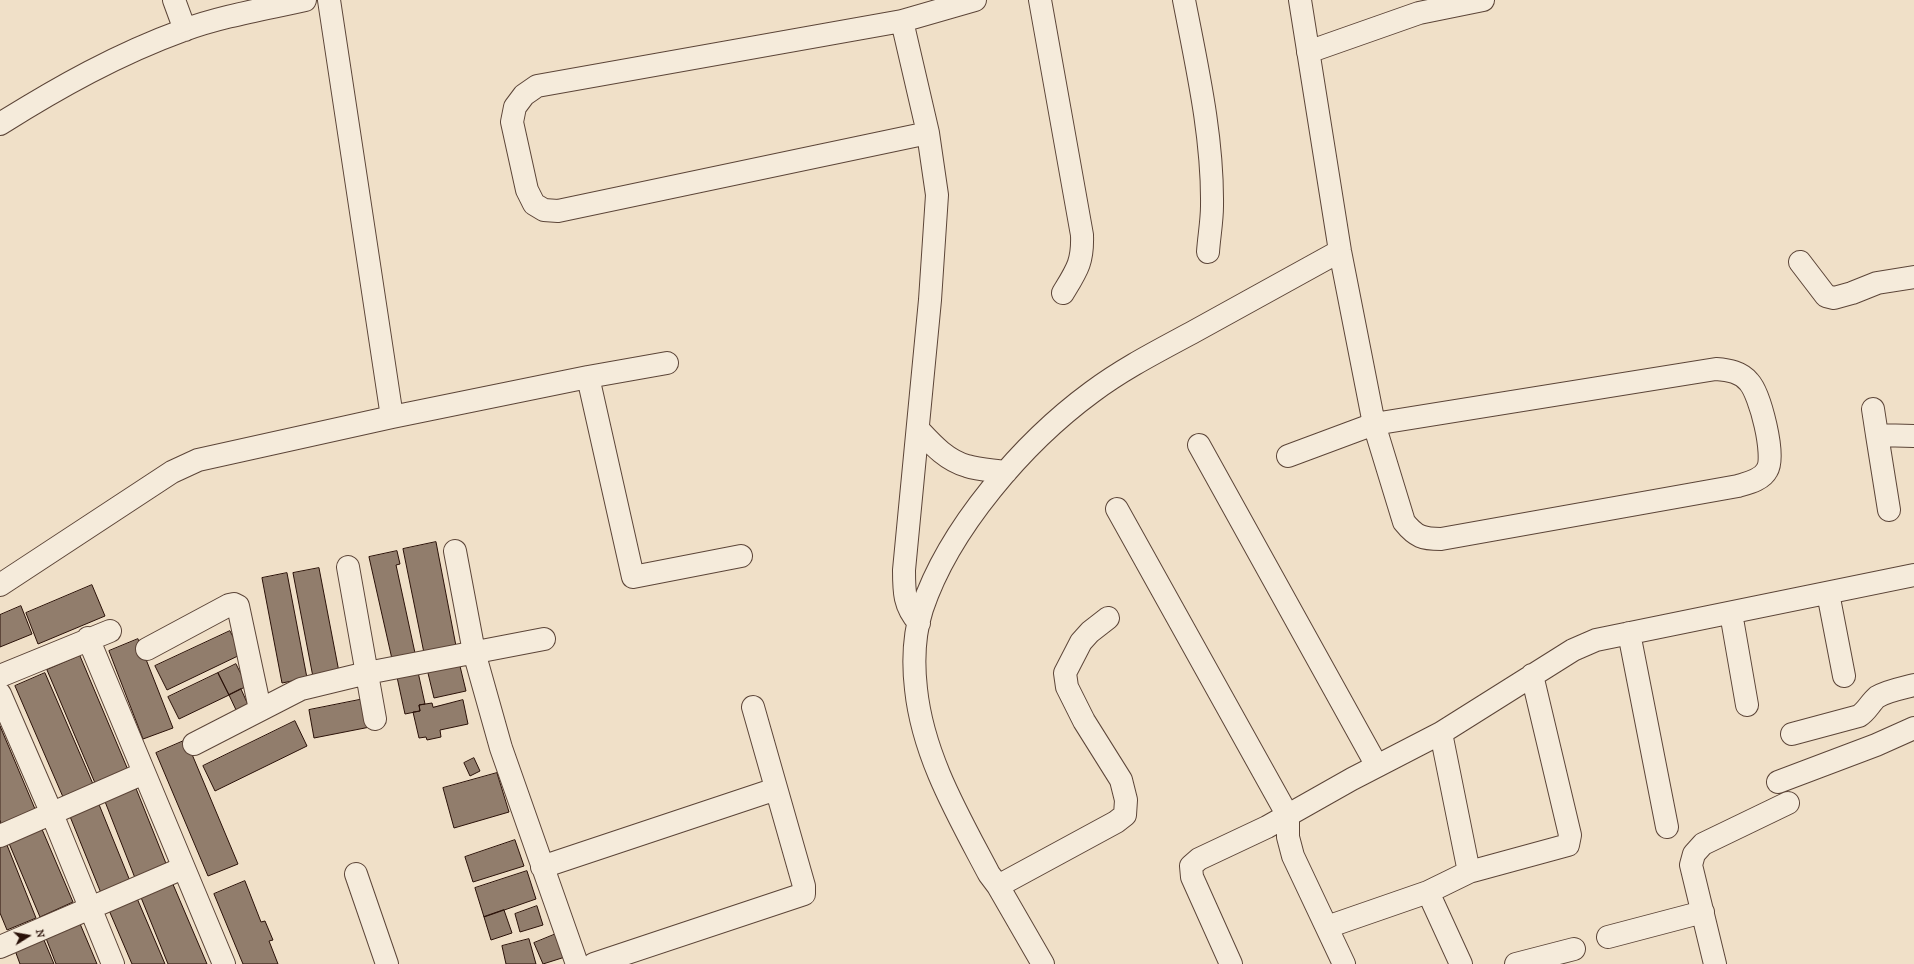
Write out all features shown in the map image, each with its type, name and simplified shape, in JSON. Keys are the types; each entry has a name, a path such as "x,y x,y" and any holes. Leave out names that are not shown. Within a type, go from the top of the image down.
{"street":[{"path":"174,0 185,30"},
{"path":"0,124 41,98 106,62 243,7 305,0"},
{"path":"329,0 392,417"},
{"path":"928,133 558,211 544,210 534,204 527,190 512,122 515,107 524,95 537,86 902,21 975,0"},
{"path":"1040,0 1082,235 1083,251 1079,267 1063,293"},
{"path":"1184,0 1208,145 1212,206 1208,252"},
{"path":"1288,456 1374,424 1716,369 1734,371 1750,382 1760,407 1771,448 1768,470 1759,479 1738,486 1441,539 1424,539 1411,532 1404,522 1374,424 1340,251 1300,0"},
{"path":"1308,52 1434,5 1483,0"},
{"path":"902,21 928,133 937,195 930,300 904,578 904,592 910,612 919,623"},
{"path":"1043,964 998,886 989,874 946,792 923,730 916,689 915,647 919,623 932,582 965,524 1006,472 1046,428 1093,391 1148,357 1340,251"},
{"path":"1800,262 1826,296 1834,298 1852,293 1877,283 1914,277"},
{"path":"0,585 172,472 198,460 392,417 588,377 667,363"},
{"path":"588,377 633,577 741,556"},
{"path":"1873,409 1889,510"},
{"path":"918,429 940,451 952,460 967,466 1006,472"},
{"path":"1877,435 1914,436"},
{"path":"1199,445 1377,766"},
{"path":"1117,509 1288,816 1288,837 1294,856 1344,964"},
{"path":"455,551 474,652 501,748 577,964"},
{"path":"348,566 375,719"},
{"path":"1231,964 1192,877 1191,866 1199,859 1288,816 1298,808 1441,733 1572,650 1596,640 1914,575"},
{"path":"1828,593 1844,676"},
{"path":"147,649 229,604 238,606 260,709"},
{"path":"1731,613 1747,705"},
{"path":"998,886 1116,822 1125,815 1126,800 1121,780 1084,720 1067,687 1065,673 1081,642 1090,632 1108,618"},
{"path":"0,676 88,638 110,631"},
{"path":"1629,633 1667,827"},
{"path":"88,638 224,964"},
{"path":"194,744 300,689 367,673 544,639"},
{"path":"1327,928 1428,892 1469,872 1568,845 1570,835 1532,675"},
{"path":"1792,734 1859,716 1867,711 1871,702 1878,696 1914,685"},
{"path":"0,694 52,814 113,964"},
{"path":"594,964 804,894 804,886 753,707"},
{"path":"1778,782 1876,745 1914,728"},
{"path":"1441,733 1469,872"},
{"path":"0,836 144,773"},
{"path":"542,867 776,789"},
{"path":"1715,964 1692,865 1694,854 1703,844 1788,803"},
{"path":"0,946 183,868"},
{"path":"356,874 387,964"},
{"path":"1428,892 1461,964"},
{"path":"1608,937 1703,912"},
{"path":"1516,964 1574,949"}],"building":[{"path":"436,542 456,646 424,653 403,549"},
{"path":"397,551 400,564 396,565 415,653 392,659 369,557"},
{"path":"319,568 339,672 313,677 293,573"},
{"path":"287,573 307,678 282,683 262,578"},
{"path":"92,585 105,616 38,644 26,613"},
{"path":"21,606 32,634 0,647 0,615"},
{"path":"230,631 242,654 167,690 155,666"},
{"path":"138,639 173,728 143,739 109,651"},
{"path":"80,656 128,770 95,783 47,670"},
{"path":"459,662 466,691 434,698 427,669"},
{"path":"236,664 247,686 229,695 218,673"},
{"path":"418,672 425,704 419,705 420,711 405,714 397,677"},
{"path":"45,673 93,784 63,797 15,686"},
{"path":"218,673 229,695 179,719 168,697"},
{"path":"241,689 249,707 237,712 229,695"},
{"path":"364,699 370,727 314,738 309,710"},
{"path":"463,700 468,724 440,730 441,737 427,740 426,737 419,738 413,712 420,711 419,705 432,703 433,707"},
{"path":"295,721 307,746 215,791 203,766"},
{"path":"0,726 35,809 1,824 0,820"},
{"path":"186,740 238,864 208,876 156,753"},
{"path":"474,758 480,771 470,776 464,763"},
{"path":"497,773 509,812 454,828 443,788"},
{"path":"135,786 167,866 135,878 104,799"},
{"path":"98,802 130,881 101,893 69,814"},
{"path":"41,827 73,902 40,917 8,841"},
{"path":"5,840 36,918 7,930 0,913 0,842"},
{"path":"515,840 524,866 473,882 465,857"},
{"path":"527,871 536,899 484,917 475,888"},
{"path":"245,881 261,922 265,921 273,940 269,941 278,964 243,964 214,894"},
{"path":"172,882 207,964 168,964 140,895"},
{"path":"136,896 165,964 132,964 108,908"},
{"path":"537,906 543,925 520,932 515,914"},
{"path":"504,910 512,933 491,940 484,917"},
{"path":"78,919 97,964 56,964 44,933"},
{"path":"41,933 54,964 20,964 13,945"},
{"path":"556,934 565,957 543,964 534,943"},
{"path":"529,939 536,964 506,964 502,946"}]}
